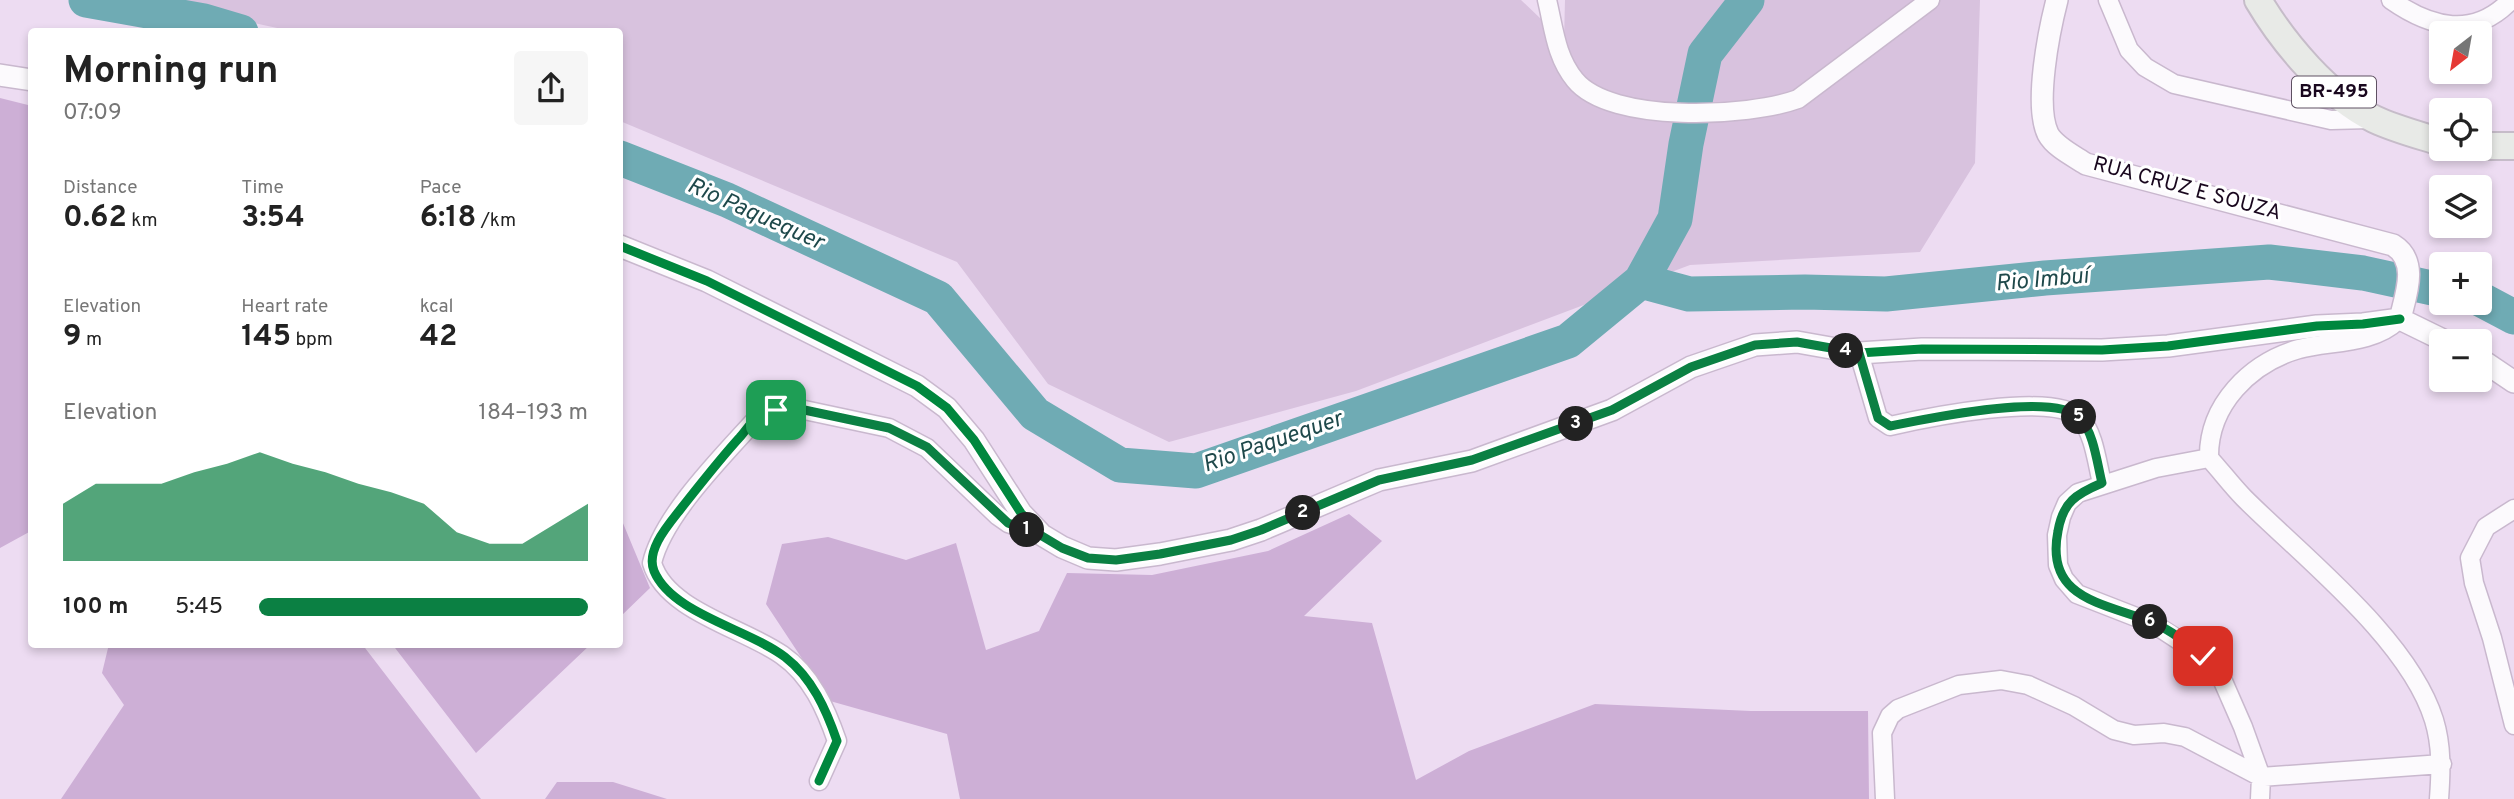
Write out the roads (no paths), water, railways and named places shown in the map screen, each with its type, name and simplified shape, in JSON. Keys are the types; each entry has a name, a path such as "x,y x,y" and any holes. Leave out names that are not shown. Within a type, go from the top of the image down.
{"main road":[{"name":"BR-495","path":"2258,0 2277,32 2333,90 2375,119 2429,138"},
{"path":"2492,146 2514,146"}],"street":[{"path":"1547,0 1560,59 1577,83 1606,102 1655,111 1723,114 1776,107 1798,99 1930,0"},
{"name":"RUA CRUZ E SOUZA","path":"2057,0 2045,50 2044,123 2049,137 2086,164 2375,239 2401,250 2410,271 2402,310"},
{"path":"2108,0 2129,50 2146,67 2174,84 2331,120 2375,119"},
{"path":"2391,0 2413,15 2438,23 2470,26 2497,15 2511,0"},
{"path":"0,75 28,79"},
{"path":"623,247 707,281 917,386 947,408 974,440 1021,513 1042,536"},
{"path":"820,780 837,741 820,698 800,670 783,655 684,603 666,589 652,563 656,544 675,517 758,417 776,410 795,408 889,428 927,447 1008,523 1088,558 1116,560 1231,540 1379,480 1472,460 1566,428 1612,410 1691,367 1726,353 1780,341 1859,353 1922,349 2102,350 2168,346 2317,326 2363,324 2402,310"},
{"path":"2402,310 2429,329"},
{"path":"2402,310 2389,329 2367,337 2296,350 2254,372 2229,394 2212,429 2209,458 2243,497 2371,622 2410,671 2433,719 2442,764 2439,799"},
{"path":"1859,353 1878,418 1884,425 1994,407 2061,408 2074,412 2086,426 2102,483"},
{"path":"2492,367 2514,382"},
{"path":"2209,458 2181,461 2102,483 2078,493 2067,503 2061,517 2057,535 2059,565 2064,579 2077,594 2154,624 2203,656 2222,679 2261,776 2260,799"},
{"path":"2514,509 2505,512 2486,527 2470,558 2474,583 2493,638 2514,725"},
{"path":"1885,799 1882,733 1890,716 1898,709 1959,685 2001,680 2028,685 2074,706 2114,730 2134,735 2164,733 2185,737 2261,776 2442,764"}],"waterway":[{"name":"Rio Paquequer","path":"86,0 204,21 228,28"},
{"name":"Rio Paquequer","path":"623,159 727,200 938,298 1035,414 1120,465 1196,471 1568,341 1641,281 1675,219 1686,144 1705,54 1747,0"},
{"name":"Rio Imbuí","path":"1641,281 1689,294 1886,294 2045,278 2269,262 2363,273 2429,287"},
{"name":"Rio Imbuí","path":"2492,305 2514,317"}]}
